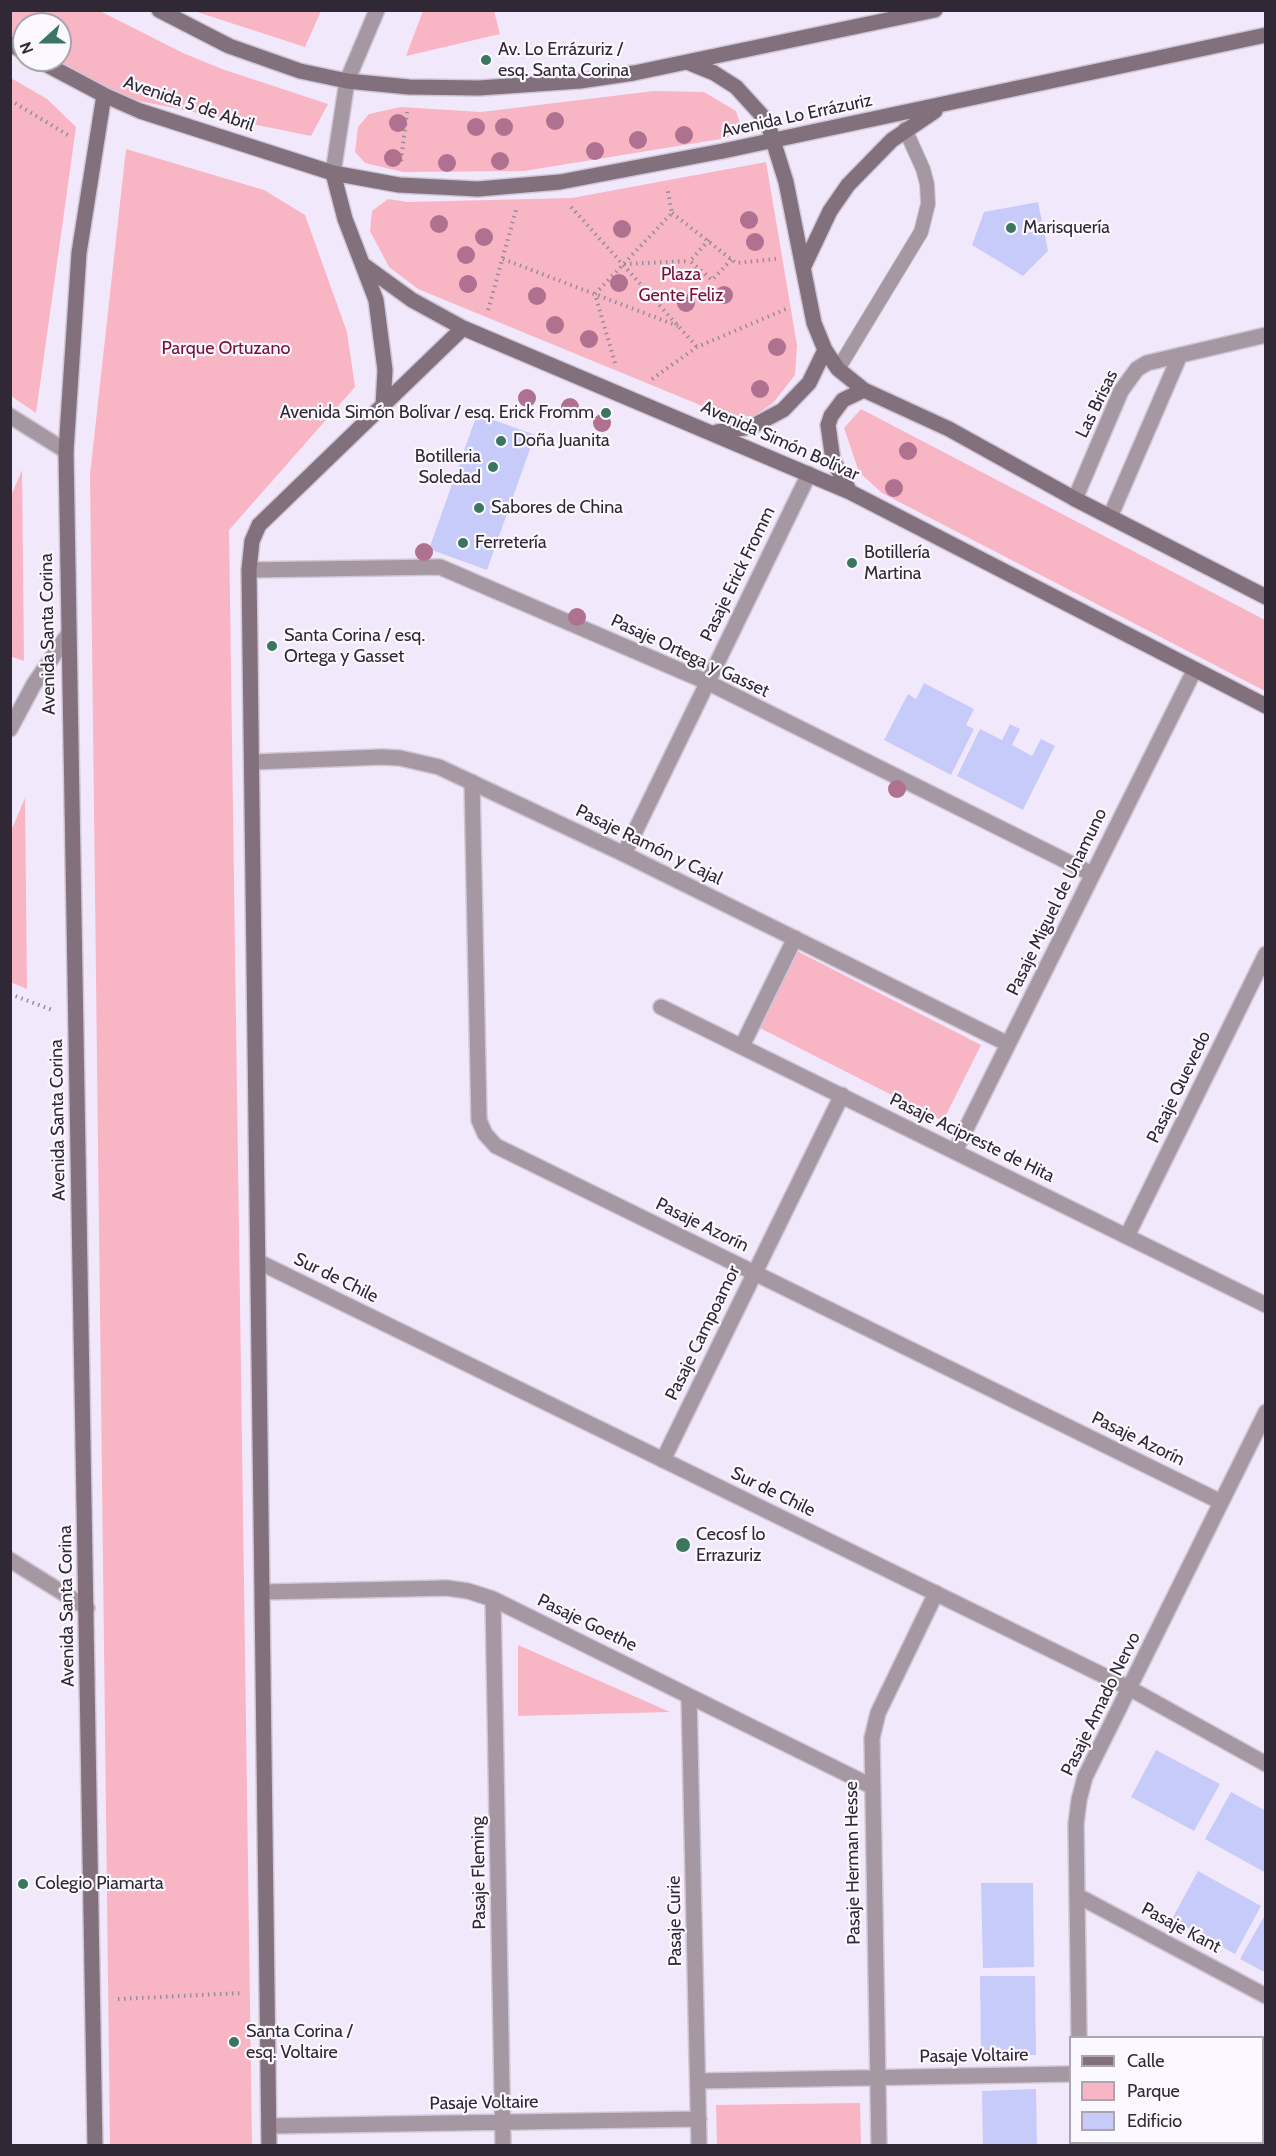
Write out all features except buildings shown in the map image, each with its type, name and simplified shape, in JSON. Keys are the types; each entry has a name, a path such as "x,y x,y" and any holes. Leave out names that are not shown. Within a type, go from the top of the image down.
{"main road":[{"path":"159,10 230,46 300,71 347,81 409,87 479,88 591,79 687,62 935,10"},
{"name":"Avenida Lo Errázuriz","path":"333,173 399,184 478,189 560,182 944,105 1266,34"},
{"path":"687,62 714,73 736,87 767,121 774,140 814,323 825,350 838,369 864,390 949,429 1076,499 1266,597"},
{"name":"Avenida 5 de Abril","path":"60,72 104,96 180,125 333,173"},
{"name":"Avenida Santa Corina","path":"95,2145 87,1608 67,636 66,451 79,253 104,96"},
{"path":"803,268 825,220 848,185 869,161 905,129 944,105"},
{"path":"333,173 345,219 365,266 376,300 385,370 383,406"},
{"name":"Avenida Simón Bolívar","path":"365,266 412,300 463,328 714,432 850,492 1194,671 1266,706"},
{"path":"269,2145 249,570 252,541 259,525 463,328"},
{"path":"714,432 751,427 783,410 809,383 825,350"},
{"path":"850,492 833,460 828,425 831,416 843,400 864,390"}],"street":[{"path":"333,173 347,81 376,10"},
{"name":"Las Brisas","path":"1076,499 1128,379 1147,363 1265,336"},
{"path":"1110,517 1180,355"},
{"path":"10,416 66,451"},
{"name":"Pasaje Erick Fromm","path":"624,854 808,474"},
{"name":"Pasaje Ortega y Gasset","path":"249,570 440,567 707,682 1092,874"},
{"path":"10,729 34,684 67,636"},
{"name":"Pasaje Miguel de Unamuno","path":"955,1151 1194,671"},
{"name":"Pasaje Ramón y Cajal","path":"253,762 400,758 439,767 624,854 1008,1044"},
{"name":"Pasaje Azorín","path":"472,782 479,1120 485,1134 496,1146 1221,1502"},
{"path":"742,1046 795,938"},
{"name":"Pasaje Quevedo","path":"1127,1236 1266,954"},
{"name":"Pasaje Acipreste de Hita","path":"661,1007 1266,1305"},
{"name":"Pasaje Campoamor","path":"663,1460 842,1095"},
{"name":"Sur de Chile","path":"259,1262 1129,1688 1266,1764"},
{"name":"Pasaje Amado Nervo","path":"1079,2036 1079,1800 1085,1778 1266,1412"},
{"path":"10,1560 87,1608"},
{"name":"Pasaje Goethe","path":"263,1592 447,1588 468,1591 494,1599 871,1786"},
{"name":"Pasaje Herman Hesse","path":"879,2145 871,1786 872,1738 878,1713 936,1593"},
{"name":"Pasaje Fleming","path":"494,1599 503,2145"},
{"name":"Pasaje Curie","path":"689,1696 699,2145"},
{"name":"Pasaje Kant","path":"1078,1896 1266,1996"},
{"name":"Pasaje Voltaire","path":"698,2081 1069,2074"},
{"name":"Pasaje Voltaire","path":"269,2126 699,2119"}],"lane":[{"path":"838,369 921,232 928,204 927,184 923,169 905,129"}],"path":[{"path":"399,184 409,87"},
{"path":"10,100 95,152"},
{"path":"667,187 672,213 736,262 776,260"},
{"path":"569,205 697,347"},
{"path":"488,310 516,210"},
{"path":"594,294 672,213"},
{"path":"690,261 709,240"},
{"path":"503,259 679,326"},
{"path":"623,264 690,261 712,280 732,259"},
{"path":"594,294 615,364"},
{"path":"652,380 697,347 786,309"},
{"path":"10,994 75,1019"},
{"path":"113,2000 246,1993"}],"green space":[{"path":"10,11 100,11 183,53 222,69 328,104 311,136 125,98 72,69 72,12 12,12 11,34"},
{"path":"194,11 321,11 305,47"},
{"path":"423,11 494,11 500,34 406,56"},
{"path":"11,78 47,99 76,127 36,413 11,396"},
{"path":"654,91 704,92 736,111 741,127 727,138 524,171 403,172 365,163 355,152 358,127 369,114 401,107 481,112"},
{"name":"Parque Ortuzano","path":"126,149 264,190 305,215 347,332 355,387 229,530 252,2145 110,2145 90,475"},
{"name":"Plaza Gente Feliz","path":"766,162 797,345 795,375 773,403 754,416 729,417 418,289 389,267 370,231 372,211 388,199 408,202 572,198"},
{"path":"861,409 1265,620 1265,691 882,493 859,472 844,428"},
{"path":"22,470 24,661 10,656 11,496"},
{"path":"25,798 27,989 10,982 11,831"},
{"path":"795,950 981,1045 943,1121 756,1026"},
{"path":"518,1645 670,1712 518,1716"},
{"path":"860,2103 861,2145 717,2145 716,2105"}],"place":[{"name":"Av. Lo Errázuriz / esq. Santa Corina","path":"486,60"},
{"name":"Marisquería","path":"1011,228"},
{"name":"Avenida Simón Bolívar / esq. Erick Fromm","path":"606,413"},
{"name":"Doña Juanita","path":"501,441"},
{"name":"Botilleria Soledad","path":"493,467"},
{"name":"Sabores de China","path":"479,508"},
{"name":"Ferretería","path":"463,543"},
{"name":"Botillería Martina","path":"852,563"},
{"name":"Santa Corina / esq. Ortega y Gasset","path":"272,646"},
{"name":"Cecosf lo Errazuriz","path":"683,1545"},
{"name":"Colegio Piamarta","path":"23,1884"},
{"name":"Santa Corina / esq. Voltaire","path":"234,2042"}]}
